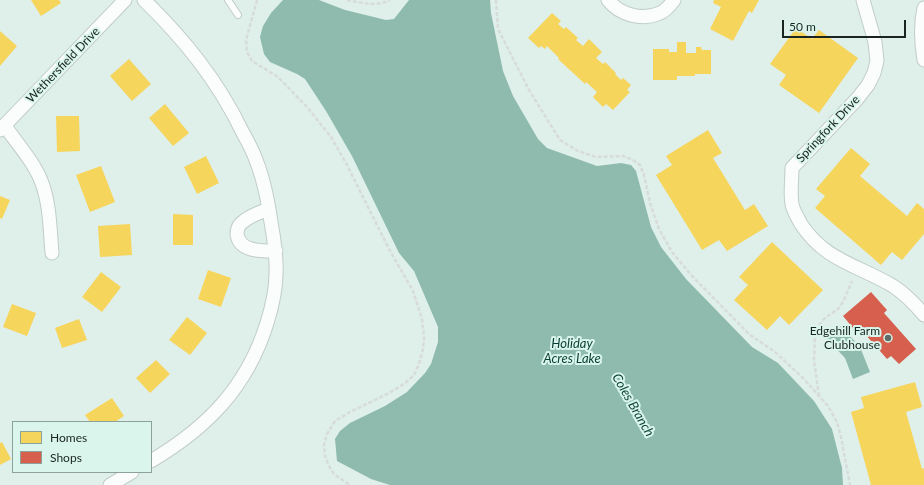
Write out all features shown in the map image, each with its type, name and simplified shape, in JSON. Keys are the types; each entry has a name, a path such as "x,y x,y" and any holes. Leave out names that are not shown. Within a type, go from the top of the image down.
{"street":[{"name":"Wethersfield Drive","path":"2,128 125,0"},
{"path":"144,0 180,37 207,72 238,121 256,159 269,209 276,251 276,280 271,310 258,350 240,382 212,415 198,428 152,460"},
{"path":"608,0 619,10 632,16 648,16 662,13 674,0"},
{"name":"Springfork Drive","path":"863,0 875,42 877,61 874,73 868,85 856,99 792,168 792,205 808,235 819,247 832,256 893,286 914,303 924,315"},
{"path":"924,8 921,21 921,38 924,60"},
{"path":"2,128 34,166 42,184 48,205 52,253"},
{"path":"269,209 243,221 238,227 237,233 239,241 246,248 258,251 276,251"},
{"path":"110,485 130,473"}],"lane":[{"path":"228,0 238,15"}],"path":[{"path":"257,0 246,40 247,52 252,61 278,77 307,107 331,137 346,163 389,249 413,291 422,319 424,338 423,348 419,364 414,375 404,384 389,393 350,412 335,422 327,434 324,445 328,466 334,474 350,485"},
{"path":"347,0 369,4 380,4 390,0"},
{"path":"496,0 498,29 529,90 560,140 578,151 596,157 623,156 640,165 659,229 672,252 692,276 750,335 774,352 803,378 828,406 837,422 850,485"},
{"path":"819,396 814,360 814,333 818,325 838,309 843,302 857,268"}],"water":[{"name":"Holiday Acres Lake","path":"283,0 319,0 345,10 386,20 394,19 409,0 490,0 491,13 503,71 513,96 538,139 547,148 597,166 621,163 631,165 636,171 651,227 661,247 686,279 752,347 778,363 814,401 832,429 842,468 843,485 390,485 371,479 337,461 335,439 340,431 350,423 385,406 407,392 425,373 431,364 438,342 438,327 414,271 399,253 352,156 326,111 305,79 270,62 264,54 260,37 263,26 271,13"},
{"path":"841,326 860,347 870,372 853,379 845,358 827,339"}],"building: Homes":[{"path":"31,0 59,0 61,3 41,16"},
{"path":"714,0 759,0 752,13 749,11 733,41 710,29 721,7 713,3"},
{"path":"552,13 561,21 558,24 564,29 566,27 578,38 576,40 583,46 589,39 602,52 596,58 603,64 605,62 621,80 623,78 631,85 627,90 630,92 613,110 606,104 603,107 593,97 597,92 586,82 585,84 558,59 559,58 547,46 545,49 541,46 539,48 528,38"},
{"path":"796,28 812,39 819,30 858,58 819,113 779,85 786,75 770,64"},
{"path":"0,31 17,46 0,66"},
{"path":"677,42 686,42 686,53 696,53 696,47 701,47 702,50 711,50 711,74 677,76 677,80 653,80 653,49 669,49 669,52 677,52"},
{"path":"129,59 151,84 132,101 110,76"},
{"path":"165,104 189,133 173,146 149,118"},
{"path":"56,116 79,116 80,151 57,152"},
{"path":"708,130 722,153 713,158 745,210 754,204 768,226 727,251 719,240 702,250 656,175 672,165 666,156"},
{"path":"851,148 870,164 860,176 907,216 917,203 924,209 924,234 902,260 892,252 881,265 815,208 825,196 816,189"},
{"path":"206,156 219,183 197,194 184,167"},
{"path":"101,166 115,202 90,212 76,175"},
{"path":"0,196 10,200 2,219 0,218"},
{"path":"173,214 193,215 193,245 173,245"},
{"path":"130,224 132,255 100,257 98,226"},
{"path":"772,242 823,290 789,325 780,316 767,330 734,300 748,285 739,277"},
{"path":"208,270 231,278 221,307 198,299"},
{"path":"101,272 121,287 102,312 82,297"},
{"path":"12,304 36,313 27,336 3,327"},
{"path":"187,317 207,333 190,355 169,340"},
{"path":"79,319 87,340 62,348 55,328"},
{"path":"156,360 170,374 150,393 136,378"},
{"path":"915,382 922,407 906,412 922,469 924,468 924,485 871,485 851,412 864,408 861,397"},
{"path":"112,398 124,416 116,421 89,421 85,415"},
{"path":"2,442 11,459 0,465 0,443"}],"building: Shops":[{"name":"Edgehill Farm Clubhouse","path":"871,292 887,310 884,313 916,349 899,364 891,356 887,359 857,325 853,328 843,316"}],"place":[{"name":"Edgehill Farm Clubhouse","path":"888,338"}],"water label":[{"name":"Coles Branch","path":"633,405"}]}
